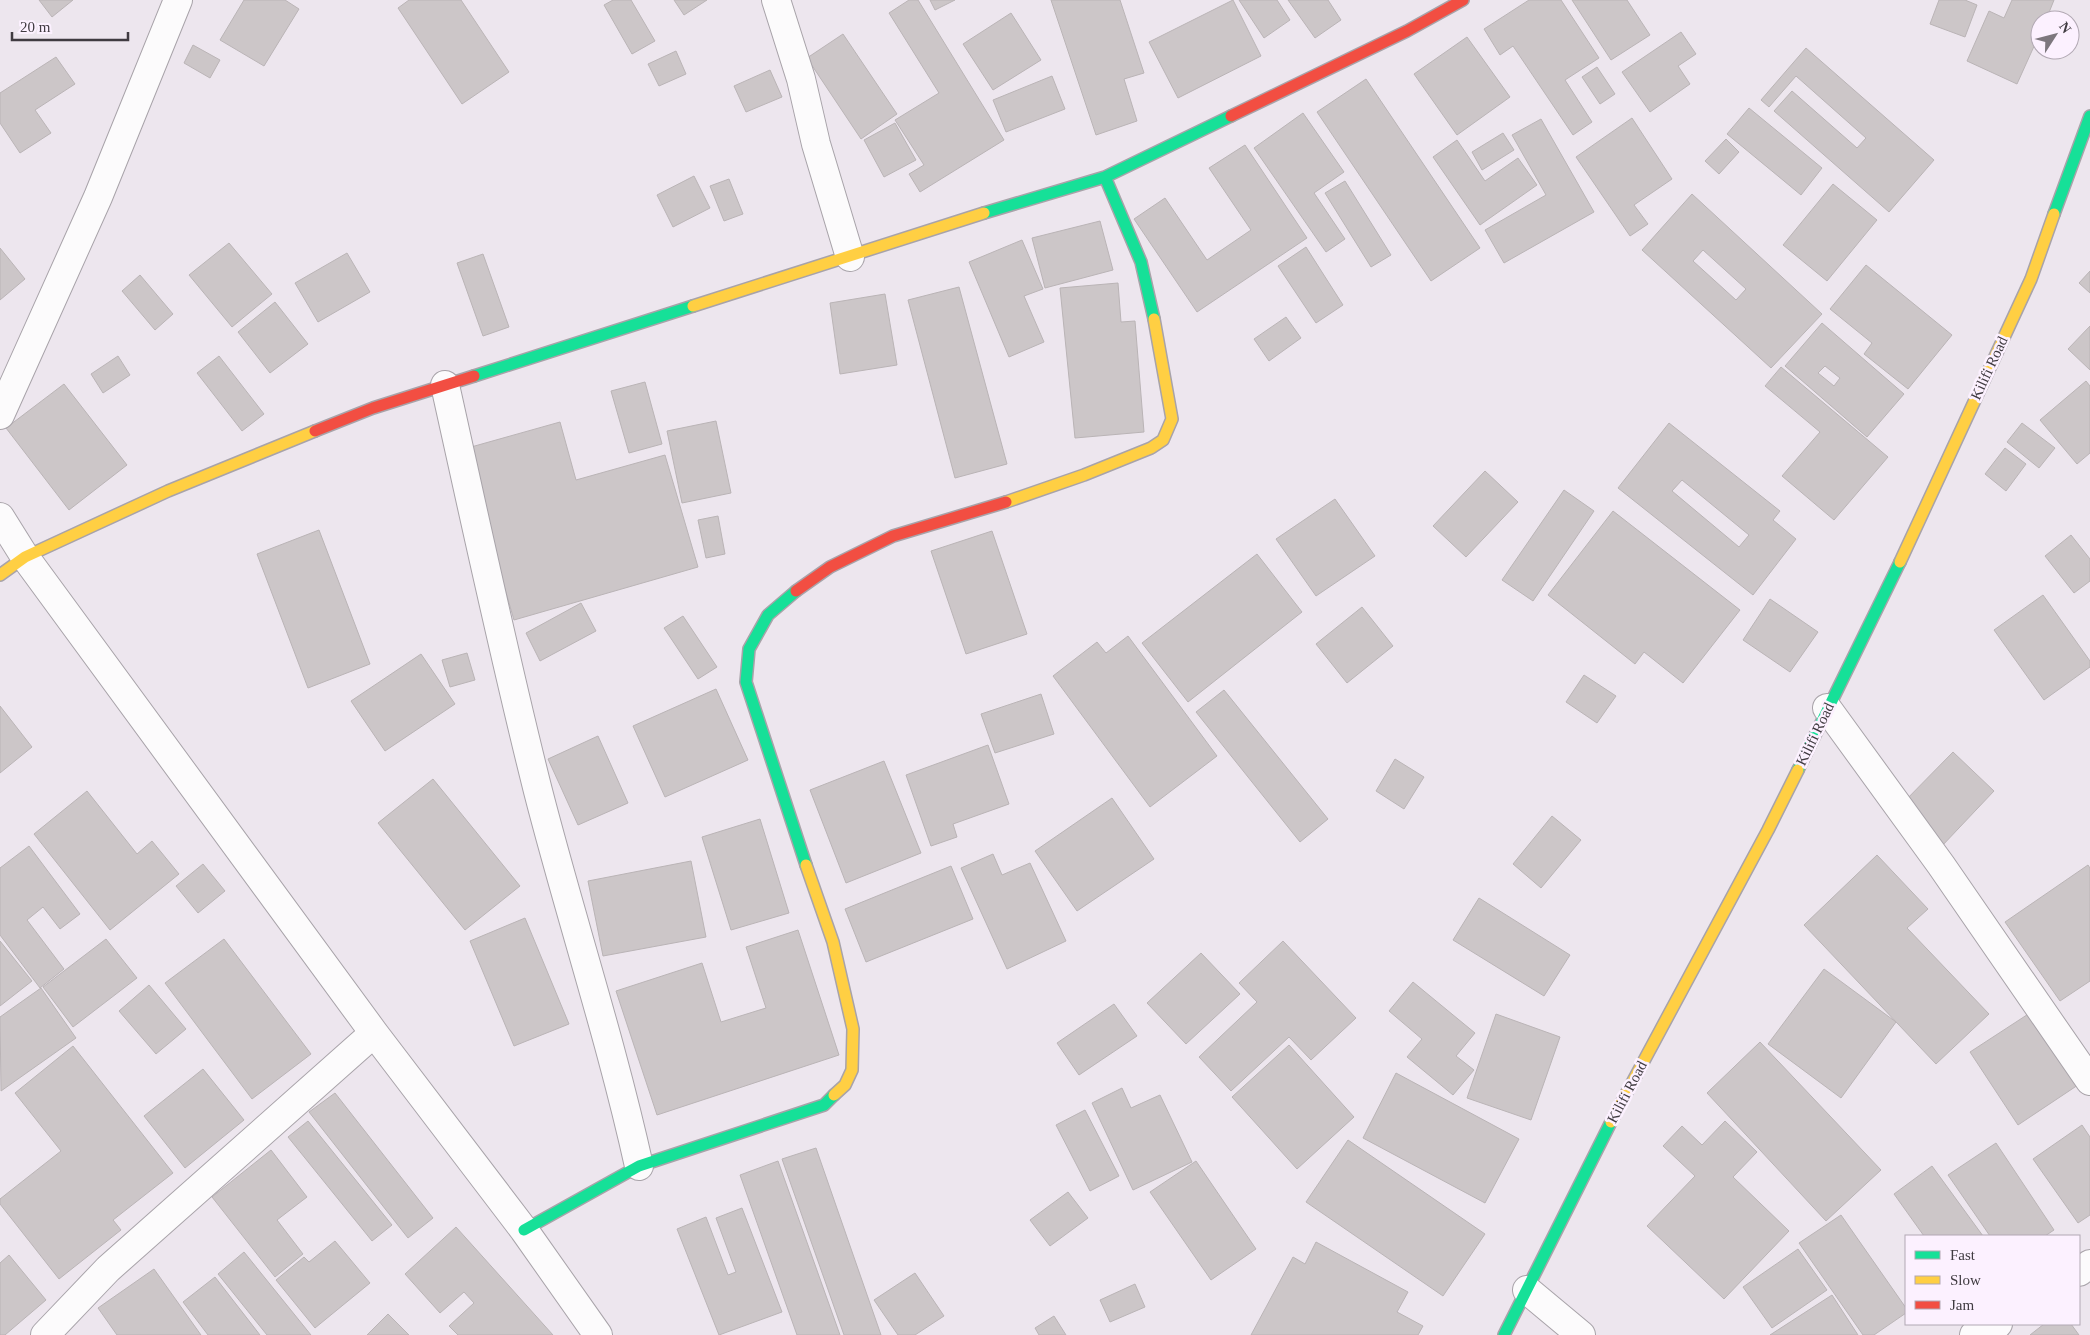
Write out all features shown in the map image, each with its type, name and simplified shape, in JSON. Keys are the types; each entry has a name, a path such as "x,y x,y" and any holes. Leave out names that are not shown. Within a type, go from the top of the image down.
{"street":[{"path":"0,415 98,197 178,0"},
{"path":"776,0 801,79 816,144 850,257"},
{"path":"0,575 25,557 168,491 373,408 1002,207 1105,177 1398,36 1463,0"},
{"name":"Kilifi Road","path":"1504,1335 1584,1172 1768,830 1952,453 2031,279 2090,116"},
{"path":"524,1230 639,1166 824,1105 845,1085 852,1070 853,1029 833,942 784,802 746,682 749,649 768,615 797,590 830,567 893,536 1010,501 1084,476 1151,448 1163,440 1172,419 1157,333 1141,262 1105,177"},
{"path":"445,385 496,616 538,791 624,1097 639,1166"},
{"path":"0,517 25,557 374,1033 524,1230 598,1335"},
{"path":"1827,708 1941,865 2090,1081"},
{"path":"45,1335 108,1269 374,1033"},
{"path":"1526,1290 1581,1335"},
{"path":"1974,1335 1996,1325"}],"building":[{"path":"39,0 73,0 52,17"},
{"path":"244,0 285,0 299,9 264,66 220,40"},
{"path":"409,0 461,0 509,72 462,104 398,8"},
{"path":"613,0 631,0 655,41 632,54 604,5"},
{"path":"674,0 707,0 684,15"},
{"path":"909,0 918,0 1004,140 920,192 909,174 924,165 895,120 939,93 889,13"},
{"path":"930,0 955,0 935,10"},
{"path":"1051,0 1120,0 1144,73 1124,79 1137,121 1096,135"},
{"path":"1233,0 1261,56 1178,98 1149,42"},
{"path":"1239,0 1277,0 1290,20 1264,38"},
{"path":"1288,0 1328,0 1341,20 1315,38"},
{"path":"1529,0 1561,0 1599,58 1565,80 1592,122 1573,135 1513,46 1500,55 1484,29"},
{"path":"1572,0 1627,0 1650,35 1611,60"},
{"path":"1939,0 1965,0 1977,5 1965,37 1930,24"},
{"path":"2012,0 2054,0 2050,10 2030,10 2030,55 2017,84 1967,61 1989,11 2004,18"},
{"path":"1011,13 1041,60 993,90 963,44"},
{"path":"1681,32 1696,54 1678,66 1690,84 1650,112 1622,72"},
{"path":"843,34 897,114 861,139 807,58"},
{"path":"1467,37 1510,97 1457,135 1414,74"},
{"path":"193,45 220,60 210,78 184,63"},
{"path":"1806,48 1934,160 1889,212 1774,111 1792,91 1857,148 1866,138 1796,76 1769,107 1761,100"},
{"path":"676,51 686,74 659,86 648,64"},
{"path":"56,57 75,84 35,110 51,133 20,153 0,123 0,93"},
{"path":"1597,67 1615,94 1600,104 1582,77"},
{"path":"770,70 782,97 746,112 734,86"},
{"path":"1052,76 1065,109 1006,132 993,100"},
{"path":"1366,79 1480,248 1431,281 1317,112"},
{"path":"1749,108 1822,168 1801,195 1727,134"},
{"path":"1303,113 1344,172 1314,193 1345,239 1326,252 1254,148"},
{"path":"1632,118 1672,179 1634,205 1648,224 1630,236 1576,157"},
{"path":"1541,119 1594,212 1504,263 1485,230 1546,195 1512,135"},
{"path":"895,123 916,160 884,177 864,140"},
{"path":"1503,133 1514,150 1482,170 1472,152"},
{"path":"1726,139 1739,152 1719,174 1705,161"},
{"path":"1457,140 1485,181 1518,158 1537,185 1480,225 1433,157"},
{"path":"1245,145 1307,238 1197,312 1134,219 1165,198 1207,260 1251,230 1209,168"},
{"path":"694,176 710,208 673,227 657,195"},
{"path":"729,179 743,214 724,221 710,186"},
{"path":"1345,181 1391,255 1371,267 1325,193"},
{"path":"1833,184 1877,220 1827,281 1783,245"},
{"path":"1692,194 1822,314 1771,368 1642,250","holes":["1703,250 1746,289 1736,300 1693,261"]},
{"path":"1100,221 1113,270 1045,288 1032,238"},
{"path":"1022,240 1043,289 1024,296 1044,342 1009,357 969,262"},
{"path":"229,243 272,294 232,327 189,275"},
{"path":"1306,247 1343,305 1316,323 1278,266"},
{"path":"0,248 25,279 0,300"},
{"path":"347,253 370,292 318,322 295,283"},
{"path":"483,254 509,327 483,336 457,263"},
{"path":"1866,265 1952,335 1908,389 1864,354 1872,343 1830,309"},
{"path":"2090,271 2090,293 2079,283"},
{"path":"140,275 173,314 155,330 122,291"},
{"path":"1118,283 1121,322 1135,321 1144,432 1075,438 1060,288"},
{"path":"959,287 1007,464 955,478 908,300"},
{"path":"885,294 897,365 840,374 830,303"},
{"path":"275,302 308,344 270,373 238,332"},
{"path":"1286,317 1301,338 1269,361 1254,339"},
{"path":"1822,323 1904,394 1867,437 1785,366","holes":["1825,366 1840,378 1834,386 1818,373"]},
{"path":"2090,326 2090,370 2068,349"},
{"path":"118,356 130,375 103,393 91,374"},
{"path":"219,356 264,414 242,431 197,373"},
{"path":"1781,367 1888,457 1834,520 1782,476 1820,432 1765,386"},
{"path":"2086,381 2090,386 2090,453 2077,464 2040,420"},
{"path":"645,382 662,444 629,453 611,391"},
{"path":"64,384 127,465 69,510 6,428"},
{"path":"716,421 731,493 682,503 667,431"},
{"path":"560,422 576,480 665,455 698,567 514,620 464,449"},
{"path":"1669,423 1780,511 1773,520 1796,539 1753,595 1618,488","holes":["1682,480 1749,535 1739,547 1672,491"]},
{"path":"2022,423 2055,448 2039,468 2007,442"},
{"path":"2005,448 2026,464 2006,491 1985,474"},
{"path":"1485,471 1518,502 1466,557 1433,526"},
{"path":"1564,490 1594,511 1533,601 1502,580"},
{"path":"1335,499 1375,556 1316,596 1276,539"},
{"path":"1613,511 1740,610 1683,683 1644,652 1635,664 1548,595"},
{"path":"718,516 725,554 706,558 698,520"},
{"path":"319,530 370,664 308,688 257,554"},
{"path":"992,531 1027,634 966,654 931,551"},
{"path":"2071,535 2090,559 2090,581 2074,593 2045,556"},
{"path":"1257,554 1302,612 1188,702 1142,643"},
{"path":"2043,595 2090,661 2090,667 2044,700 1994,630"},
{"path":"1770,599 1818,632 1790,672 1743,640"},
{"path":"581,603 596,631 540,661 526,633"},
{"path":"1362,607 1393,646 1347,683 1316,644"},
{"path":"683,616 717,667 698,679 664,628"},
{"path":"1128,636 1217,756 1150,807 1053,676 1097,642 1106,653"},
{"path":"467,653 475,680 450,687 442,660"},
{"path":"421,654 455,704 385,751 351,701"},
{"path":"1584,675 1616,696 1597,723 1566,702"},
{"path":"716,689 748,760 665,797 633,726"},
{"path":"1224,690 1328,819 1300,842 1196,712"},
{"path":"1041,694 1054,734 995,753 981,714"},
{"path":"0,706 32,747 0,773"},
{"path":"598,736 628,803 578,825 548,759"},
{"path":"988,745 1009,804 953,824 957,837 931,846 906,775"},
{"path":"1953,752 1994,791 1941,847 1899,807"},
{"path":"1395,759 1424,777 1404,809 1376,791"},
{"path":"884,761 921,853 846,883 810,790"},
{"path":"433,779 520,886 465,930 378,823"},
{"path":"87,791 137,854 152,841 179,874 110,930 34,834"},
{"path":"1112,798 1154,859 1077,911 1035,851"},
{"path":"1552,816 1581,840 1541,888 1513,864"},
{"path":"760,819 789,913 731,930 702,837"},
{"path":"29,846 80,914 60,929 43,907 27,920 64,969 40,988 0,935 0,868"},
{"path":"993,854 1002,875 1030,863 1066,941 1007,969 961,868"},
{"path":"1877,855 1928,909 1907,928 1989,1014 1936,1064 1804,925"},
{"path":"691,861 706,937 603,956 588,881"},
{"path":"203,864 225,891 198,913 176,886"},
{"path":"2088,865 2090,868 2090,981 2060,1001 2005,922"},
{"path":"951,866 973,919 866,962 845,909"},
{"path":"1479,898 1570,955 1544,996 1453,940"},
{"path":"525,918 569,1024 514,1046 470,941"},
{"path":"798,930 839,1055 657,1115 616,991 702,963 721,1022 766,1008 746,947"},
{"path":"106,939 137,978 73,1027 43,987"},
{"path":"224,939 311,1054 252,1099 165,983"},
{"path":"0,941 32,981 0,1006"},
{"path":"1283,941 1356,1018 1311,1060 1289,1037 1231,1091 1199,1057 1257,1002 1239,983"},
{"path":"1201,953 1240,994 1186,1044 1147,1003"},
{"path":"1824,969 1896,1022 1841,1098 1768,1044"},
{"path":"1413,982 1475,1033 1456,1056 1474,1070 1453,1095 1407,1057 1422,1039 1389,1011"},
{"path":"149,985 186,1029 156,1054 119,1011"},
{"path":"41,988 76,1038 1,1091 0,1017"},
{"path":"1114,1004 1137,1036 1079,1075 1057,1043"},
{"path":"2036,1009 2084,1081 2018,1125 1970,1052"},
{"path":"1496,1014 1560,1037 1531,1120 1467,1098"},
{"path":"1760,1042 1881,1170 1826,1221 1707,1093"},
{"path":"1289,1045 1354,1117 1297,1169 1232,1097"},
{"path":"73,1046 173,1173 113,1220 121,1230 59,1279 0,1204 0,1199 61,1151 15,1093"},
{"path":"203,1069 244,1120 185,1168 144,1116"},
{"path":"1396,1073 1519,1139 1485,1203 1363,1138"},
{"path":"1122,1088 1131,1108 1160,1095 1192,1162 1133,1190 1092,1103"},
{"path":"335,1093 433,1218 408,1238 309,1112"},
{"path":"1085,1110 1119,1176 1090,1191 1056,1125"},
{"path":"308,1121 392,1225 372,1241 288,1137"},
{"path":"1725,1121 1757,1152 1733,1177 1789,1231 1724,1299 1647,1226 1695,1176 1663,1146 1682,1126 1702,1145"},
{"path":"2082,1125 2090,1137 2090,1215 2078,1223 2033,1159"},
{"path":"1348,1140 1485,1234 1443,1296 1306,1202"},
{"path":"1996,1143 2054,1230 2046,1235 1989,1235 1948,1175"},
{"path":"816,1148 881,1335 844,1335 782,1159"},
{"path":"271,1150 307,1197 277,1220 303,1254 275,1277 212,1197"},
{"path":"778,1161 840,1335 797,1335 740,1175"},
{"path":"1196,1161 1256,1249 1211,1280 1150,1192"},
{"path":"1932,1166 1982,1235 1923,1235 1894,1194"},
{"path":"1068,1192 1088,1218 1050,1246 1030,1220"},
{"path":"742,1208 782,1312 719,1335 677,1229 706,1217 728,1275 736,1272 716,1218"},
{"path":"1841,1215 1905,1307 1905,1314 1874,1335 1863,1335 1799,1243"},
{"path":"456,1227 553,1335 458,1335 449,1326 474,1303 464,1292 440,1313 405,1274"},
{"path":"335,1241 370,1283 315,1328 276,1280 304,1257 309,1262"},
{"path":"1316,1242 1408,1292 1397,1312 1423,1326 1418,1335 1251,1335 1293,1257 1305,1264"},
{"path":"1798,1249 1827,1290 1772,1328 1743,1287"},
{"path":"244,1252 311,1335 267,1335 218,1274"},
{"path":"9,1255 46,1300 5,1335 0,1335 0,1263"},
{"path":"154,1269 201,1335 117,1335 98,1308"},
{"path":"915,1273 944,1316 915,1335 898,1335 874,1300"},
{"path":"215,1277 260,1335 208,1335 183,1302"},
{"path":"1135,1284 1145,1307 1110,1322 1100,1300"},
{"path":"1832,1295 1858,1335 1770,1335"},
{"path":"388,1314 409,1335 367,1335"},
{"path":"1054,1316 1066,1335 1039,1335 1035,1328"},
{"path":"2043,1325 2072,1325 2079,1335 2030,1335"}],"traffic: fast":[{"path":"984,213 1105,177 1231,116"},
{"path":"2054,214 2090,116"},
{"path":"1105,177 1141,262 1154,319"},
{"path":"474,376 693,306"},
{"path":"1798,770 1900,562"},
{"path":"796,591 768,615 749,649 746,682 806,865"},
{"path":"524,1230 639,1166 824,1105 834,1095"},
{"path":"1504,1335 1611,1122"}],"traffic: slow":[{"path":"693,306 984,213"},
{"path":"1900,562 2031,279 2054,214"},
{"path":"1006,502 1084,475 1151,448 1163,440 1172,419 1154,319"},
{"path":"0,575 25,557 168,491 315,431"},
{"path":"1611,1122 1768,830 1798,770"},
{"path":"806,865 833,942 853,1029 852,1070 845,1085 834,1095"}],"traffic: jam":[{"path":"1231,116 1407,31 1463,0"},
{"path":"315,431 373,408 474,376"},
{"path":"796,591 830,567 893,536 1006,502"}]}
